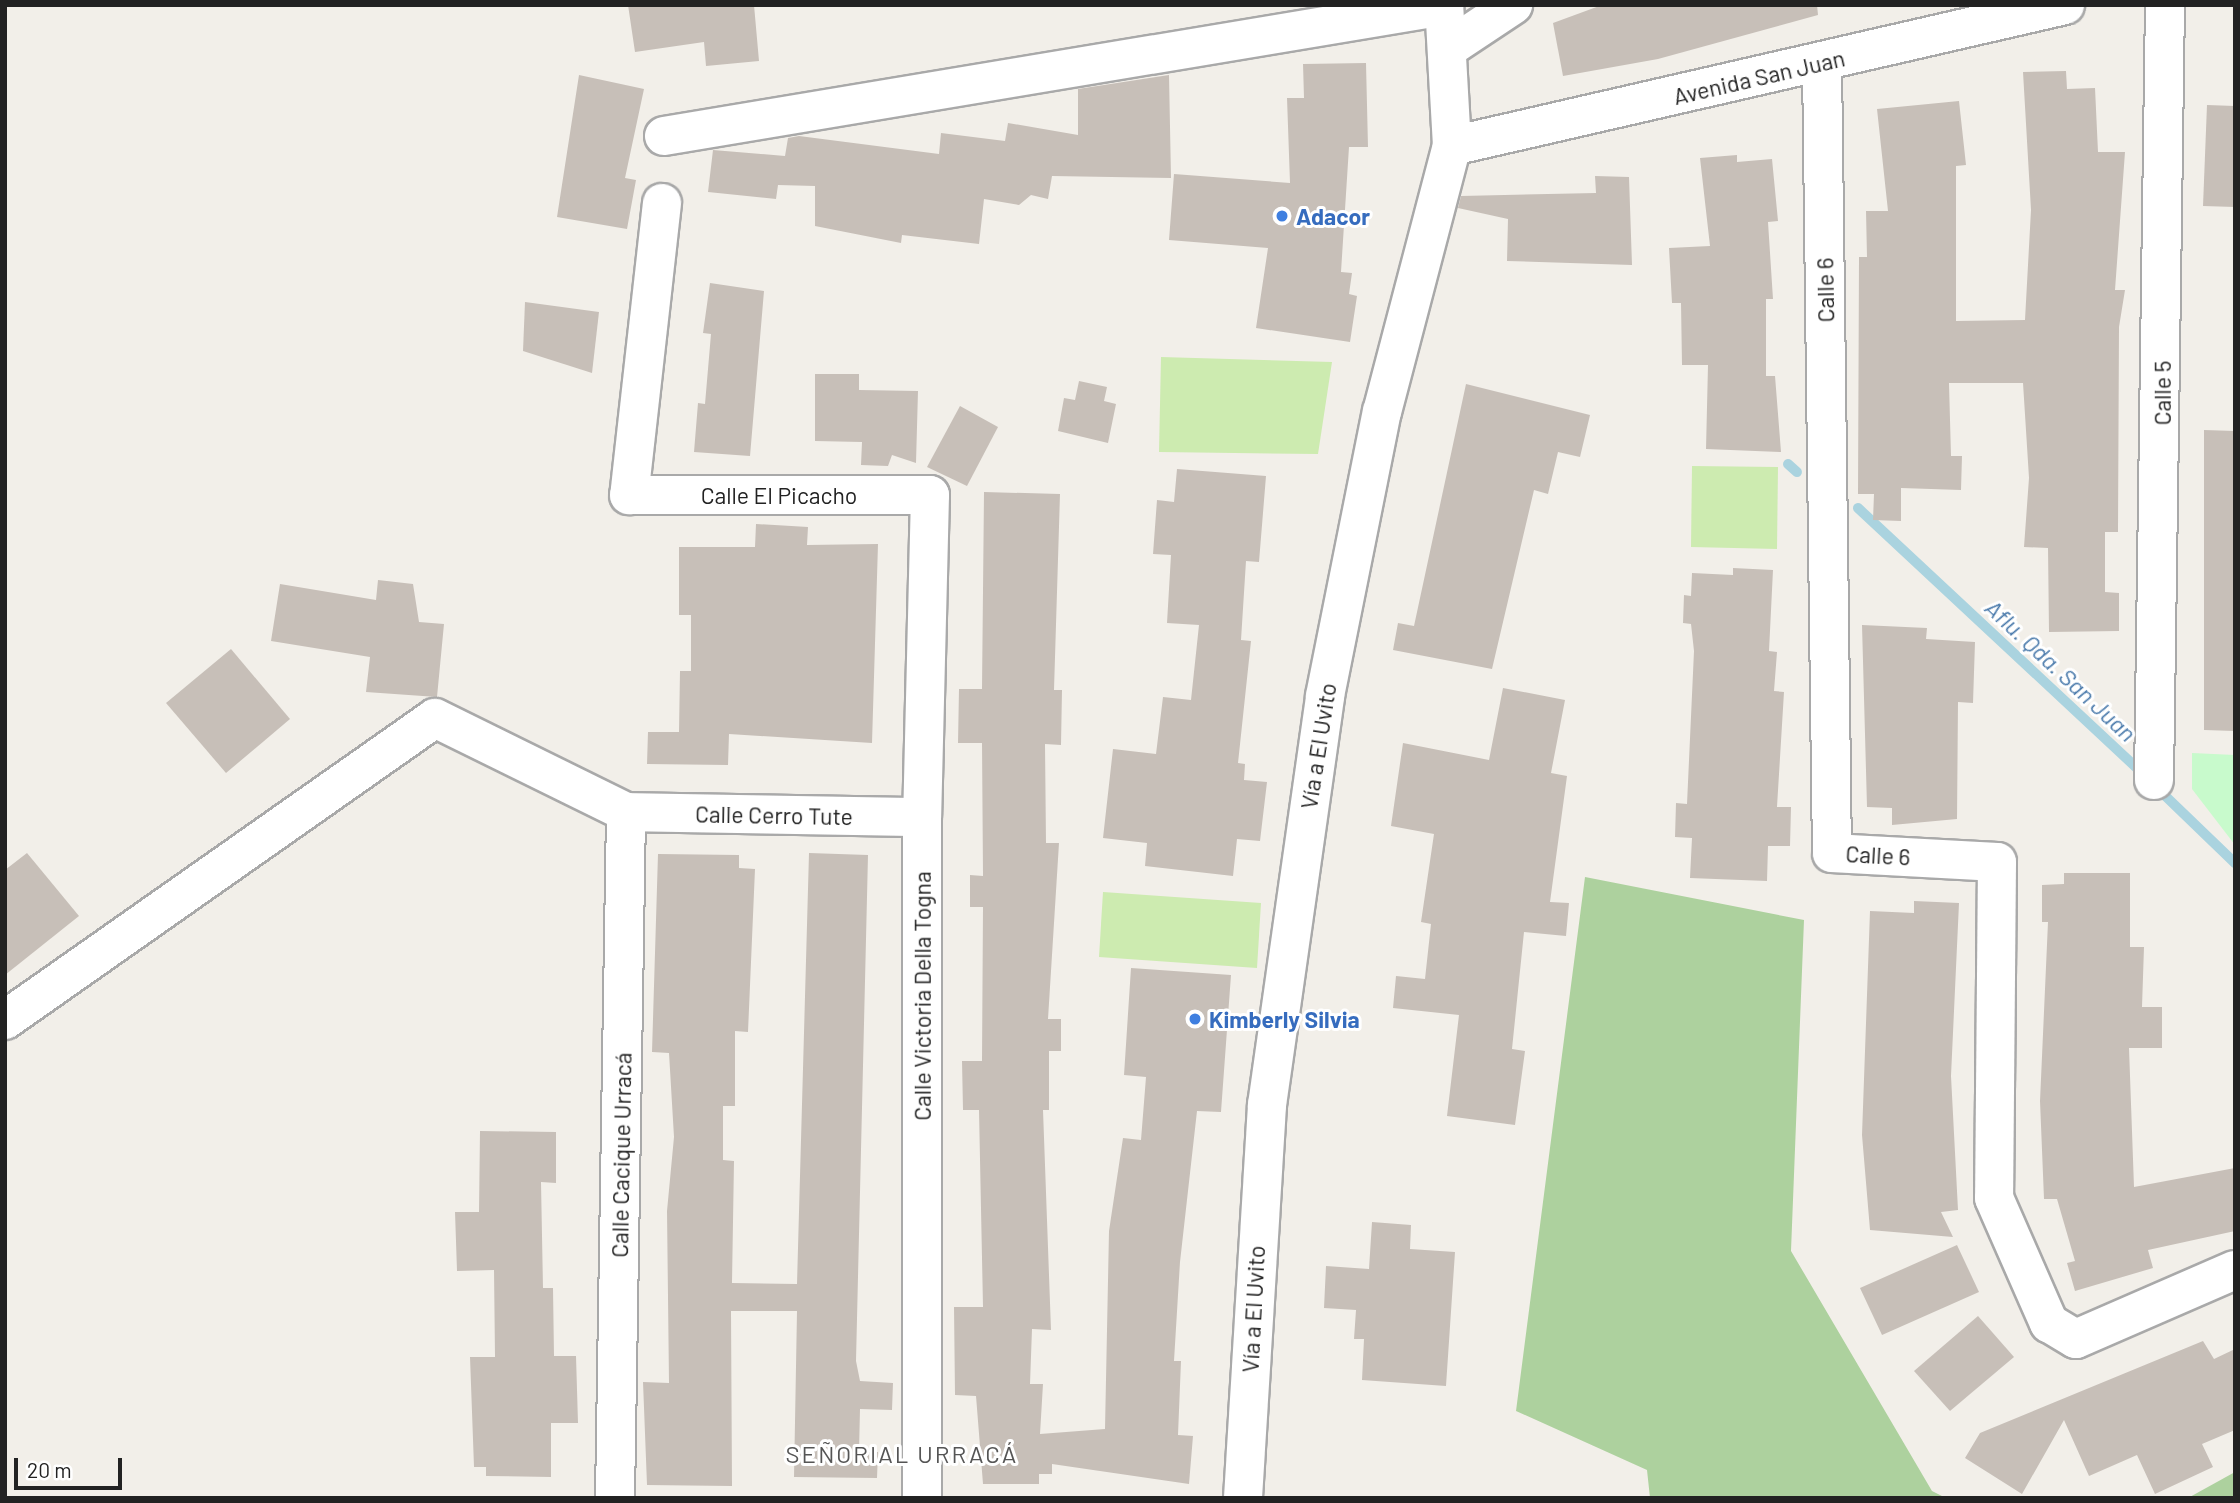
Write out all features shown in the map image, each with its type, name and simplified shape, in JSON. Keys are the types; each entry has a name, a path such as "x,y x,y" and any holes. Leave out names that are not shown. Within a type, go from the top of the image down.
{"street":[{"path":"1450,47 1513,5"},
{"name":"Avenida San Juan","path":"1452,146 2065,5"},
{"name":"Calle 5","path":"2154,780 2165,5"},
{"path":"664,136 1444,6"},
{"name":"Vía a El Uvito","path":"1242,1498 1267,1105 1325,696 1382,412 1452,146 1450,47 1444,6"},
{"name":"Calle 6","path":"1822,62 1832,853 1997,862 1994,1198 2049,1323 2076,1339 2235,1270"},
{"name":"Calle El Picacho","path":"662,203 629,495 930,495"},
{"name":"Calle Victoria Della Togna","path":"922,1498 922,817 930,495"},
{"path":"5,1020 435,718 626,812"},
{"name":"Calle Cerro Tute","path":"626,812 922,817"},
{"name":"Calle Cacique Urracá","path":"615,1498 626,812"}],"green space":[{"path":"1161,357 1332,362 1318,454 1159,452"},
{"path":"1692,466 1778,467 1777,549 1691,547"},
{"path":"2192,753 2235,755 2235,845 2192,789"},
{"path":"1585,877 1804,920 1791,1251 1932,1491 1946,1498 1650,1498 1647,1470 1516,1411"},
{"path":"1103,892 1261,903 1257,968 1099,957"},
{"path":"2235,1472 2235,1498 2188,1498"}],"building":[{"path":"628,5 754,5 759,61 706,66 704,42 635,52"},
{"path":"1602,5 1817,5 1818,15 1658,59 1563,76 1553,23"},
{"path":"1366,63 1368,147 1349,147 1341,272 1352,273 1349,294 1357,296 1350,342 1256,328 1268,248 1169,240 1174,174 1290,183 1287,98 1304,98 1303,64"},
{"path":"2066,71 2067,89 2095,88 2098,152 2125,152 2115,290 2125,290 2119,327 2118,532 2105,532 2105,592 2119,593 2119,631 2049,632 2048,548 2024,547 2029,478 2023,383 1949,383 1951,456 1962,456 1961,490 1901,488 1901,521 1873,520 1874,494 1858,494 1859,257 1867,257 1866,211 1888,211 1877,109 1959,101 1966,165 1956,166 1956,321 2025,320 2031,210 2023,72"},
{"path":"579,75 644,89 625,178 636,180 627,229 557,217"},
{"path":"1169,75 1171,178 1052,176 1048,199 1031,195 1019,205 984,199 979,244 902,235 901,243 815,226 815,186 778,185 776,199 708,192 713,150 785,156 788,138 799,136 939,154 941,133 1005,141 1008,123 1078,135 1078,89"},
{"path":"2207,105 2235,106 2235,207 2203,206"},
{"path":"1737,155 1737,162 1772,159 1778,221 1768,222 1773,299 1766,299 1766,376 1775,376 1781,452 1706,449 1708,365 1682,365 1681,303 1672,303 1669,248 1710,246 1700,158"},
{"path":"1595,176 1629,177 1632,265 1507,261 1508,219 1458,208 1461,196 1596,193"},
{"path":"710,283 764,291 750,456 694,452 698,403 705,404 711,334 703,333"},
{"path":"525,302 599,312 592,373 523,351"},
{"path":"815,374 859,374 859,390 918,391 916,463 892,455 888,466 861,465 862,442 815,441"},
{"path":"1079,381 1107,387 1104,401 1116,404 1108,443 1058,431 1064,398 1075,400"},
{"path":"1466,384 1590,415 1580,457 1558,452 1548,494 1534,490 1492,669 1393,650 1398,623 1414,626"},
{"path":"960,406 998,427 967,486 927,467"},
{"path":"2204,430 2235,431 2235,731 2204,730"},
{"path":"1177,469 1266,476 1259,562 1246,561 1241,640 1251,641 1238,763 1245,764 1244,780 1267,782 1260,841 1237,839 1233,876 1145,866 1147,843 1103,838 1113,749 1156,754 1163,697 1191,700 1199,625 1167,623 1171,555 1153,554 1157,500 1174,502"},
{"path":"984,492 1060,494 1054,690 1062,690 1061,745 1045,744 1046,843 1059,843 1048,1019 1061,1019 1061,1051 1049,1051 1049,1110 1043,1110 1051,1330 1032,1329 1030,1384 1043,1384 1040,1434 1105,1429 1109,1231 1123,1138 1141,1140 1146,1077 1124,1075 1131,968 1231,975 1221,1112 1197,1111 1180,1262 1174,1361 1181,1361 1178,1435 1193,1436 1189,1484 1052,1464 1052,1474 1039,1474 1039,1484 983,1484 976,1396 955,1395 954,1307 983,1307 979,1110 963,1110 962,1061 982,1061 983,907 970,907 970,875 983,876 982,743 958,743 959,689 982,689"},
{"path":"756,524 808,527 807,545 878,544 872,743 729,734 728,765 647,764 648,732 679,732 680,671 691,671 691,615 679,615 679,547 755,547"},
{"path":"1733,568 1773,570 1769,651 1777,652 1774,691 1784,692 1777,807 1791,807 1790,846 1768,846 1767,881 1690,878 1692,838 1675,837 1676,803 1687,804 1694,651 1691,624 1683,623 1684,595 1691,596 1692,573 1733,575"},
{"path":"378,580 413,584 419,622 444,624 437,697 366,692 370,657 271,641 280,584 376,600"},
{"path":"1862,625 1927,628 1926,639 1975,642 1973,703 1958,702 1957,819 1892,825 1892,808 1867,807"},
{"path":"231,649 290,719 226,773 166,703"},
{"path":"1503,688 1565,700 1551,773 1567,776 1550,902 1569,903 1566,936 1524,932 1512,1049 1525,1051 1515,1125 1447,1116 1459,1015 1393,1008 1396,976 1425,979 1431,924 1421,922 1434,834 1391,826 1403,743 1489,760"},
{"path":"27,853 79,916 5,975 5,870"},
{"path":"809,853 868,855 856,1361 860,1381 893,1383 892,1410 860,1409 859,1452 878,1452 877,1478 794,1477 797,1311 731,1311 732,1486 647,1485 643,1382 669,1383 667,1211 674,1137 669,1053 652,1052 658,854 739,855 739,868 755,869 748,1032 735,1031 735,1106 723,1106 723,1160 734,1161 732,1283 797,1284"},
{"path":"2064,873 2130,873 2130,947 2144,947 2142,1007 2162,1007 2162,1048 2129,1048 2134,1187 2235,1168 2235,1231 2148,1250 2153,1268 2075,1291 2067,1263 2075,1261 2057,1199 2044,1199 2040,1101 2048,922 2042,922 2042,885 2064,884"},
{"path":"1914,901 1959,903 1951,1076 1958,1210 1941,1212 1953,1237 1870,1230 1862,1135 1870,911 1914,913"},
{"path":"480,1131 556,1132 556,1183 541,1182 543,1288 553,1288 554,1356 576,1356 578,1423 551,1423 551,1477 486,1476 486,1467 474,1467 470,1357 495,1357 494,1270 457,1271 455,1212 479,1212"},
{"path":"1372,1222 1411,1225 1410,1249 1455,1252 1446,1386 1362,1380 1364,1339 1354,1339 1356,1310 1324,1308 1326,1266 1369,1269"},
{"path":"1957,1245 1979,1292 1882,1335 1860,1288"},
{"path":"1978,1316 2014,1357 1950,1411 1914,1371"},
{"path":"2203,1341 2214,1359 2235,1349 2235,1430 2202,1444 2213,1467 2155,1494 2137,1455 2089,1476 2064,1420 2022,1494 1965,1458 1980,1433"}],"waterway":[{"name":"Aflu. Qda. San Juan","path":"1788,464 1797,472"},
{"name":"Aflu. Qda. San Juan","path":"1858,508 2145,776"},
{"name":"Aflu. Qda. San Juan","path":"2156,787 2235,863"}],"place":[{"name":"Adacor","path":"1282,216"},
{"name":"Kimberly Silvia","path":"1195,1019"}],"district":[{"name":"SEÑORIAL URRACÁ","path":"902,1454"}]}
